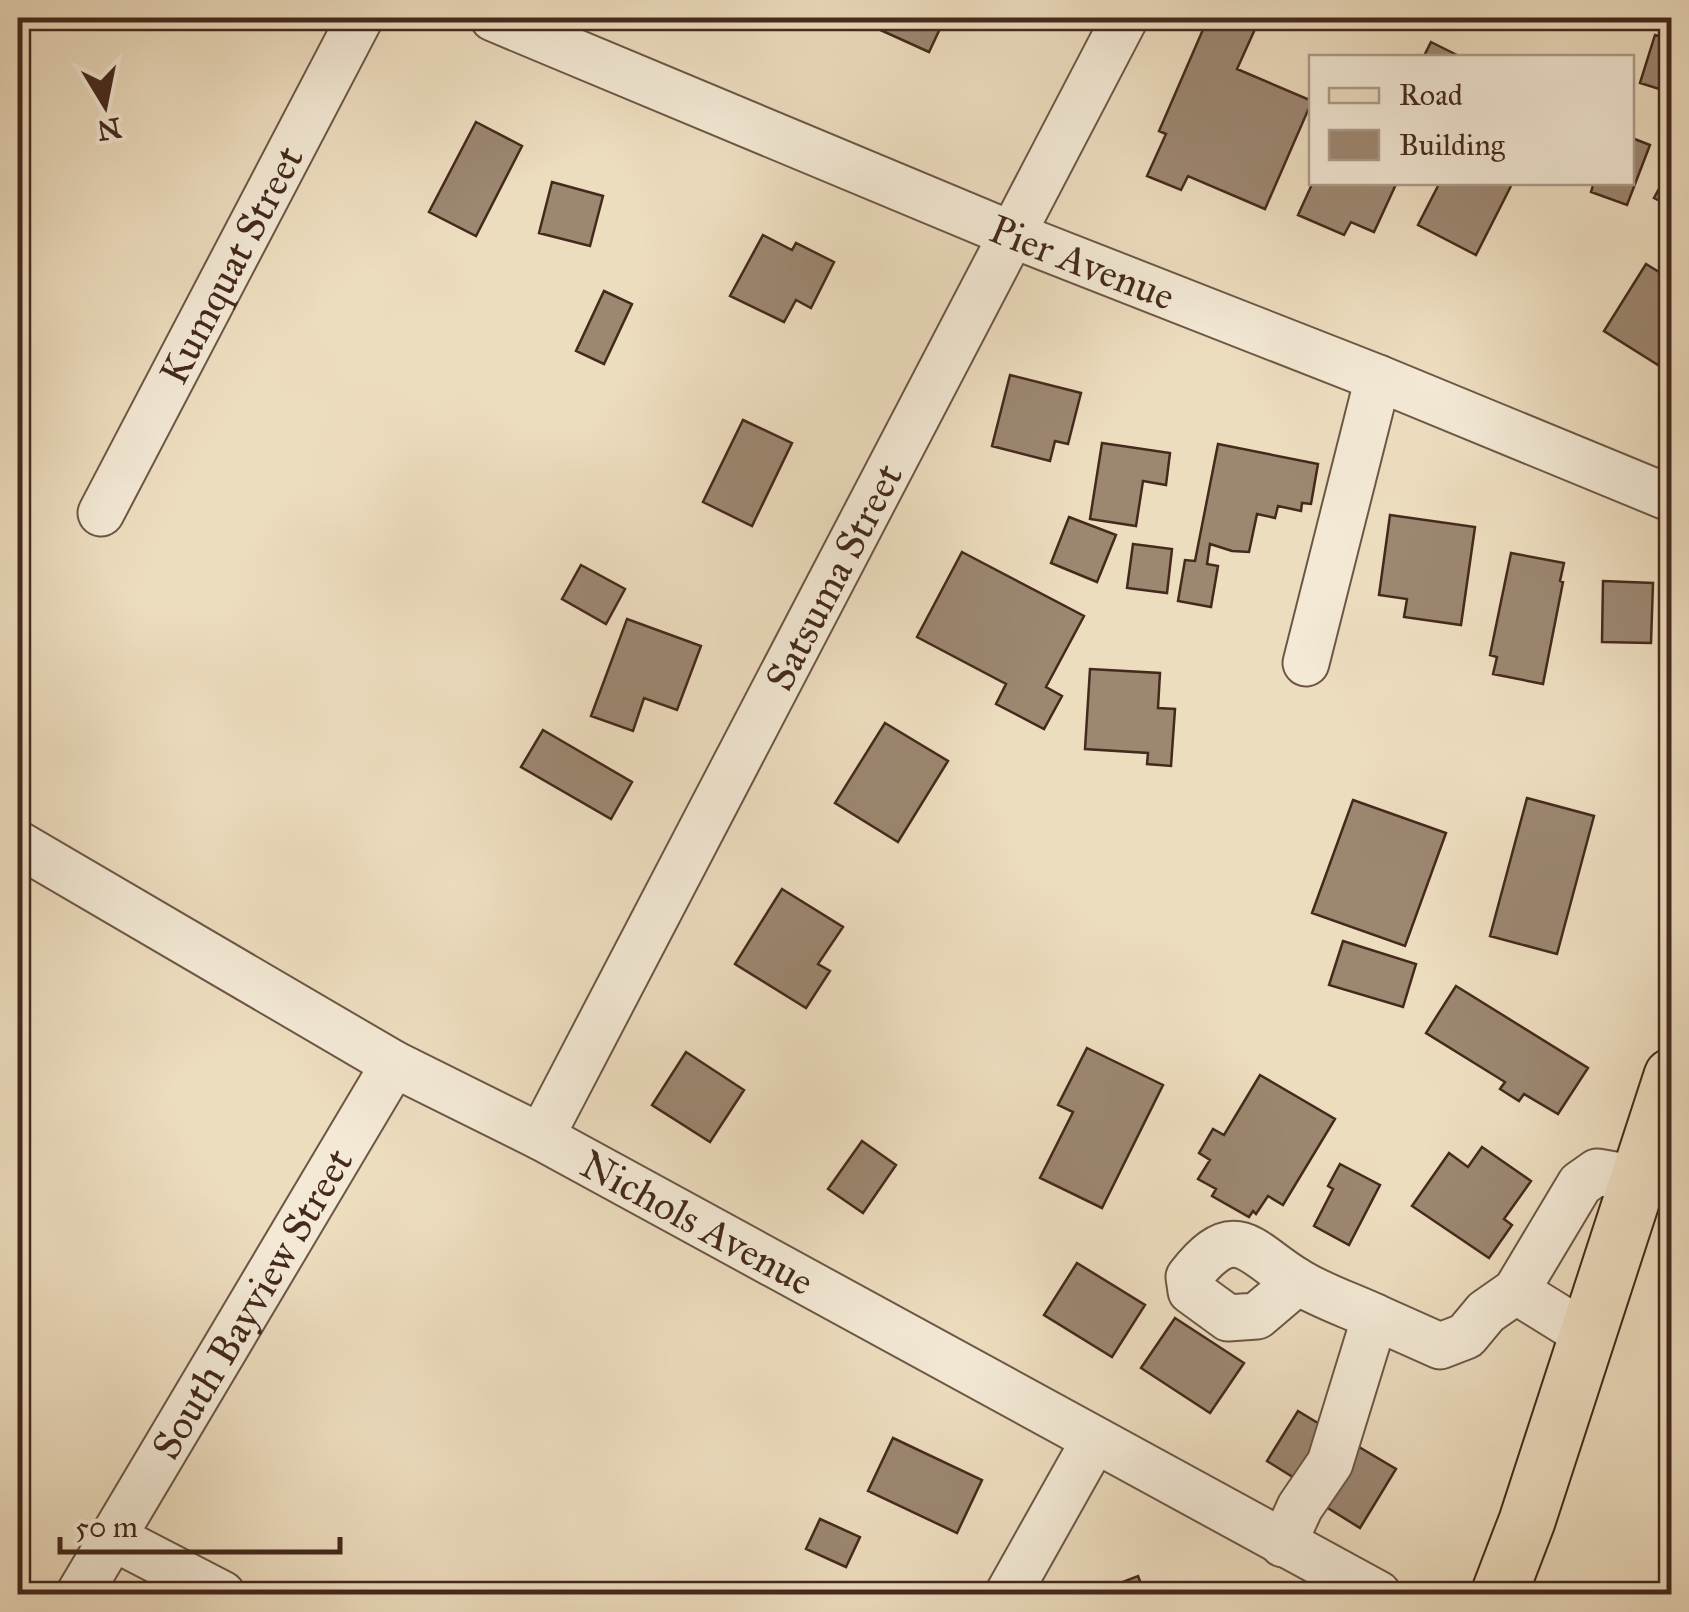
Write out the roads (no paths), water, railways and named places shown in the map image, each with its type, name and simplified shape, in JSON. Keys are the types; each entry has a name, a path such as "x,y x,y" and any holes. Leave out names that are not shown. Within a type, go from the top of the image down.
{"main road":[{"path":"1499,1594 1527,1521 1672,1076"}],"street":[{"name":"Kumquat Street","path":"102,513 360,18"},
{"name":"Pier Avenue","path":"493,18 1013,235 1378,378 1672,500"},
{"name":"Satsuma Street","path":"541,1137 1124,18"},
{"path":"1306,663 1378,378"},
{"name":"Nichols Avenue","path":"18,844 394,1064 541,1137 1378,1594"},
{"name":"South Bayview Street","path":"79,1594 394,1064"},
{"path":"1297,1282 1440,1346 1466,1336 1486,1312 1516,1292 1580,1184 1597,1172 1638,1179"},
{"path":"1516,1292 1587,1335"},
{"path":"1283,1544 1300,1507 1330,1463 1375,1317"},
{"path":"1008,1594 1094,1441"},
{"path":"112,1537 222,1594"}]}
